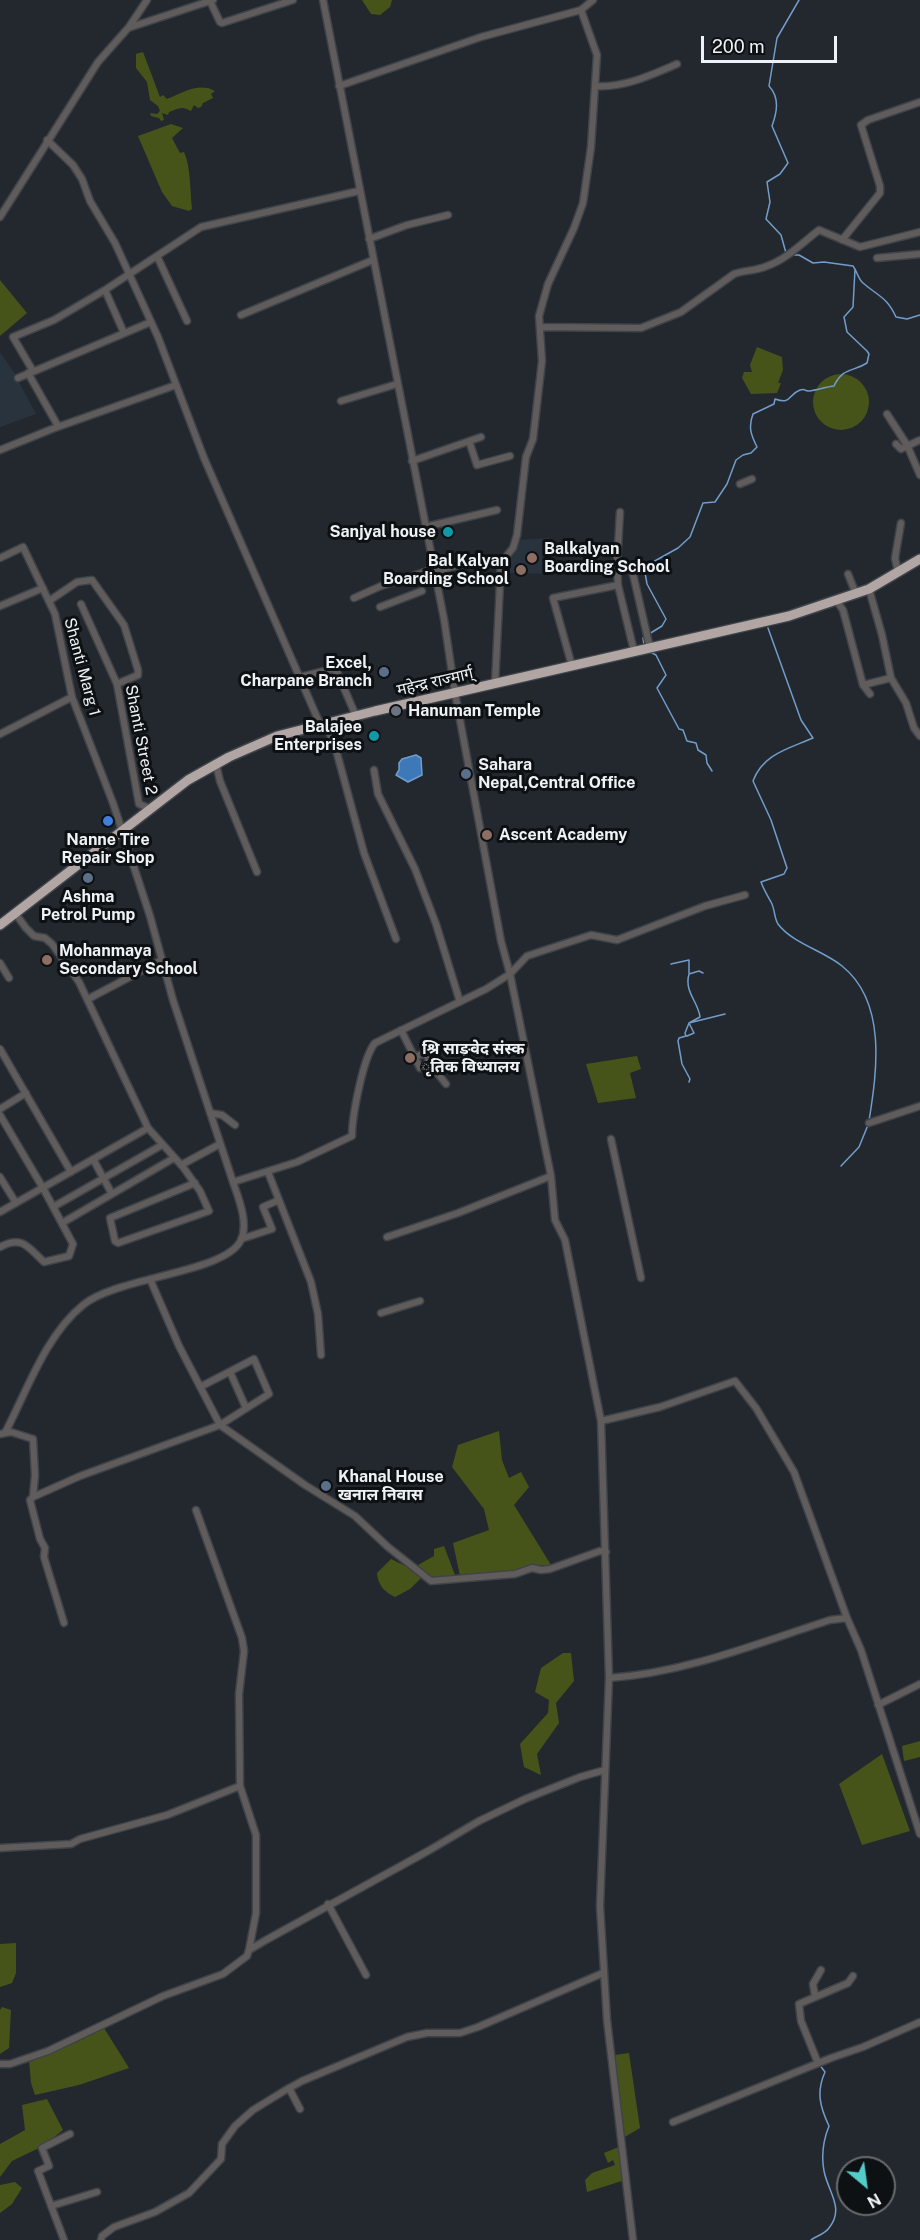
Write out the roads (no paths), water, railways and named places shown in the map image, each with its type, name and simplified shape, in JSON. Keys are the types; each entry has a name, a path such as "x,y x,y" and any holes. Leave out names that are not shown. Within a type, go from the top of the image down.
{"highway":[{"name":"महेन्द्र राज्मार्ग्","path":"2,920 15,913 188,780 216,764 277,736 789,616 869,589 920,559"}],"street":[{"path":"0,215 98,62 128,28 147,0"},
{"path":"128,28 212,0 221,23 293,0"},
{"path":"267,0 270,7"},
{"path":"323,0 434,571 501,941 552,1176 555,1220 565,1240 601,1421 609,1678 600,1906 603,1973 633,2240"},
{"path":"339,86 481,37 581,10 593,0"},
{"path":"495,684 501,563 513,548 517,536 525,457 533,439 542,361 539,316 548,284 583,203 591,147 597,55 581,10"},
{"path":"595,87 624,84 677,64"},
{"path":"842,240 880,193 880,186 861,125 868,120 920,102"},
{"path":"47,140 77,172 90,201 115,243 151,322 204,458 300,677 322,724 336,746 364,853 396,939"},
{"path":"58,426 13,338 54,320 105,290 201,227 359,191"},
{"path":"369,239 407,225 447,215"},
{"path":"540,327 641,328 681,312 734,274 768,266 787,255 819,230 860,247 920,232"},
{"path":"877,258 920,254"},
{"path":"158,256 187,321"},
{"path":"241,315 373,260"},
{"path":"105,290 124,333"},
{"path":"18,378 151,322"},
{"path":"341,401 397,384"},
{"path":"0,450 58,426 176,386"},
{"path":"887,414 907,445 920,475"},
{"path":"412,461 481,437"},
{"path":"896,444 901,449 920,440"},
{"path":"469,441 477,465 510,456"},
{"path":"740,484 752,479"},
{"path":"425,527 497,510"},
{"path":"620,512 618,585 634,651"},
{"path":"898,572 895,558 901,523"},
{"name":"Shanti Marg 1","path":"0,558 21,547 24,548 57,622 72,697 113,803 240,1204 243,1224 241,1239"},
{"path":"354,598 381,586 463,564 501,563"},
{"path":"633,574 650,648"},
{"path":"848,574 856,594"},
{"path":"49,601 77,582 92,580 124,625 138,670 138,675 117,684"},
{"path":"572,666 553,598 618,585"},
{"path":"0,606 43,588"},
{"path":"869,589 891,678 906,703 914,728 920,736"},
{"path":"380,607 422,591"},
{"path":"836,600 843,610 863,685 870,694"},
{"name":"Shanti Street 2","path":"81,604 117,684 139,804 151,809"},
{"path":"300,677 332,669 337,672 356,716"},
{"path":"863,685 887,677 891,678"},
{"path":"0,734 72,697"},
{"path":"216,764 220,781 257,872"},
{"path":"374,770 378,794 415,869 436,924 460,1002"},
{"path":"233,1182 297,1162 352,1136 352,1121 366,1057 375,1043 460,1002 510,974 527,956 591,935 616,940 705,906 745,895"},
{"path":"15,913 34,936 45,938 52,944 79,982 148,1128 195,1183 209,1210 118,1243 115,1241 110,1218 195,1183"},
{"path":"88,999 162,960"},
{"path":"0,963 9,978"},
{"path":"401,1030 420,1068 430,1064"},
{"path":"0,1049 71,1172"},
{"path":"414,1057 426,1053 430,1064 446,1084"},
{"path":"0,1109 26,1094"},
{"path":"868,1123 920,1106"},
{"path":"210,1113 222,1115 235,1125"},
{"path":"0,1114 73,1244 69,1256 44,1262 22,1242 10,1241 0,1247"},
{"path":"0,1212 148,1128"},
{"path":"611,1139 641,1278"},
{"path":"181,1165 220,1144"},
{"path":"53,1207 162,1145"},
{"path":"62,1223 174,1158"},
{"path":"93,1159 112,1194"},
{"path":"268,1172 310,1282 318,1314 321,1355"},
{"path":"387,1237 458,1214 552,1176"},
{"path":"0,1177 16,1203"},
{"path":"2,1433 46,1351 82,1305 102,1293 218,1260 241,1239 272,1229 263,1207 279,1200"},
{"path":"150,1279 179,1346 220,1425 305,1485 355,1516 388,1547 431,1581 514,1574 532,1568 550,1569 600,1551 606,1552"},
{"path":"381,1313 420,1301"},
{"path":"33,1497 80,1476 220,1425 269,1394 254,1359 200,1388"},
{"path":"230,1372 246,1408"},
{"path":"601,1421 660,1407 735,1381 756,1408 794,1472 847,1618 861,1650 920,1834"},
{"path":"2,1433 11,1432 33,1439 35,1475 33,1497 30,1500 64,1623"},
{"path":"0,2064 10,2064 48,2051 163,1996 214,1978 247,1956 256,1913 256,1835 240,1786 239,1694 244,1651 242,1638 196,1510"},
{"path":"609,1678 640,1676 678,1668 830,1620 847,1618"},
{"path":"878,1705 920,1684"},
{"path":"249,1950 479,1821 542,1792 605,1770"},
{"path":"0,1848 71,1844 80,1839 167,1815 240,1786"},
{"path":"328,1904 366,1975"},
{"path":"815,1996 813,1984 821,1970"},
{"path":"101,2240 102,2236 114,2227 155,2212 189,2193 220,2159 222,2144 235,2126 254,2110 289,2088 407,2037 427,2033 460,2033 478,2027 603,1973"},
{"path":"818,2063 801,2021 799,2004 815,1996 829,1993 848,1983 853,1976"},
{"path":"673,2122 920,2022"},
{"path":"289,2088 300,2109"},
{"path":"64,2240 38,2171 49,2166 42,2148 70,2134"},
{"path":"51,2206 97,2192"}],"water":[{"path":"416,755 421,758 422,775 408,782 396,775 402,759"}],"waterway":[{"path":"786,253 781,235 766,219 770,202 767,182 780,174 788,163 772,126 776,105 775,95 769,86 777,38 799,0"},
{"path":"791,255 799,255 813,263 824,262 853,266 861,281 886,301 896,317 907,319 920,315"},
{"path":"649,634 662,626 666,619 647,584 644,567 678,548 690,537 703,503 715,502 727,484 736,460 751,453 757,447 751,431 753,414 774,404 775,399 787,400 800,390 809,391 834,386 845,373 867,363 869,354 847,332 844,317 853,307 855,269"},
{"path":"768,628 801,720 813,738 770,758 757,772 753,781 771,820 787,868 784,874 761,882 778,924 784,931 842,966 856,981 866,998 872,1018 876,1059 869,1121"},
{"path":"644,645 643,638 645,637"},
{"path":"650,652 656,655 666,675 657,688 679,729 683,730 687,741 696,743 698,750 706,755 707,763 712,771"},
{"path":"671,964 689,960 689,973"},
{"path":"689,1082 690,1079 682,1064 678,1041 679,1038 686,1036 689,1023 700,1017 688,986 689,974 699,971 703,973"},
{"path":"687,1036 694,1033 689,1023 725,1014"},
{"path":"841,1166 859,1147 868,1125"},
{"path":"811,2240 827,2230 836,2214 823,2165 823,2148 829,2126 820,2099 825,2072 819,2064"}],"place":[{"name":"Sanjyal house","path":"448,532"},
{"name":"Balkalyan Boarding School","path":"532,558"},
{"name":"Bal Kalyan Boarding School","path":"521,570"},
{"name":"Excel, Charpane Branch","path":"384,672"},
{"name":"Hanuman Temple","path":"396,711"},
{"name":"Balajee Enterprises","path":"374,736"},
{"name":"Sahara Nepal,Central Office","path":"466,774"},
{"name":"Nanne Tire Repair Shop","path":"108,821"},
{"name":"Ascent Academy","path":"487,835"},
{"name":"Ashma Petrol Pump","path":"88,878"},
{"name":"Mohanmaya Secondary School","path":"47,960"},
{"name":"श्रि साङ्वेद संस्क ृतिक विध्यालय","path":"410,1058"},
{"name":"Khanal House खनाल निवास","path":"326,1486"}]}
